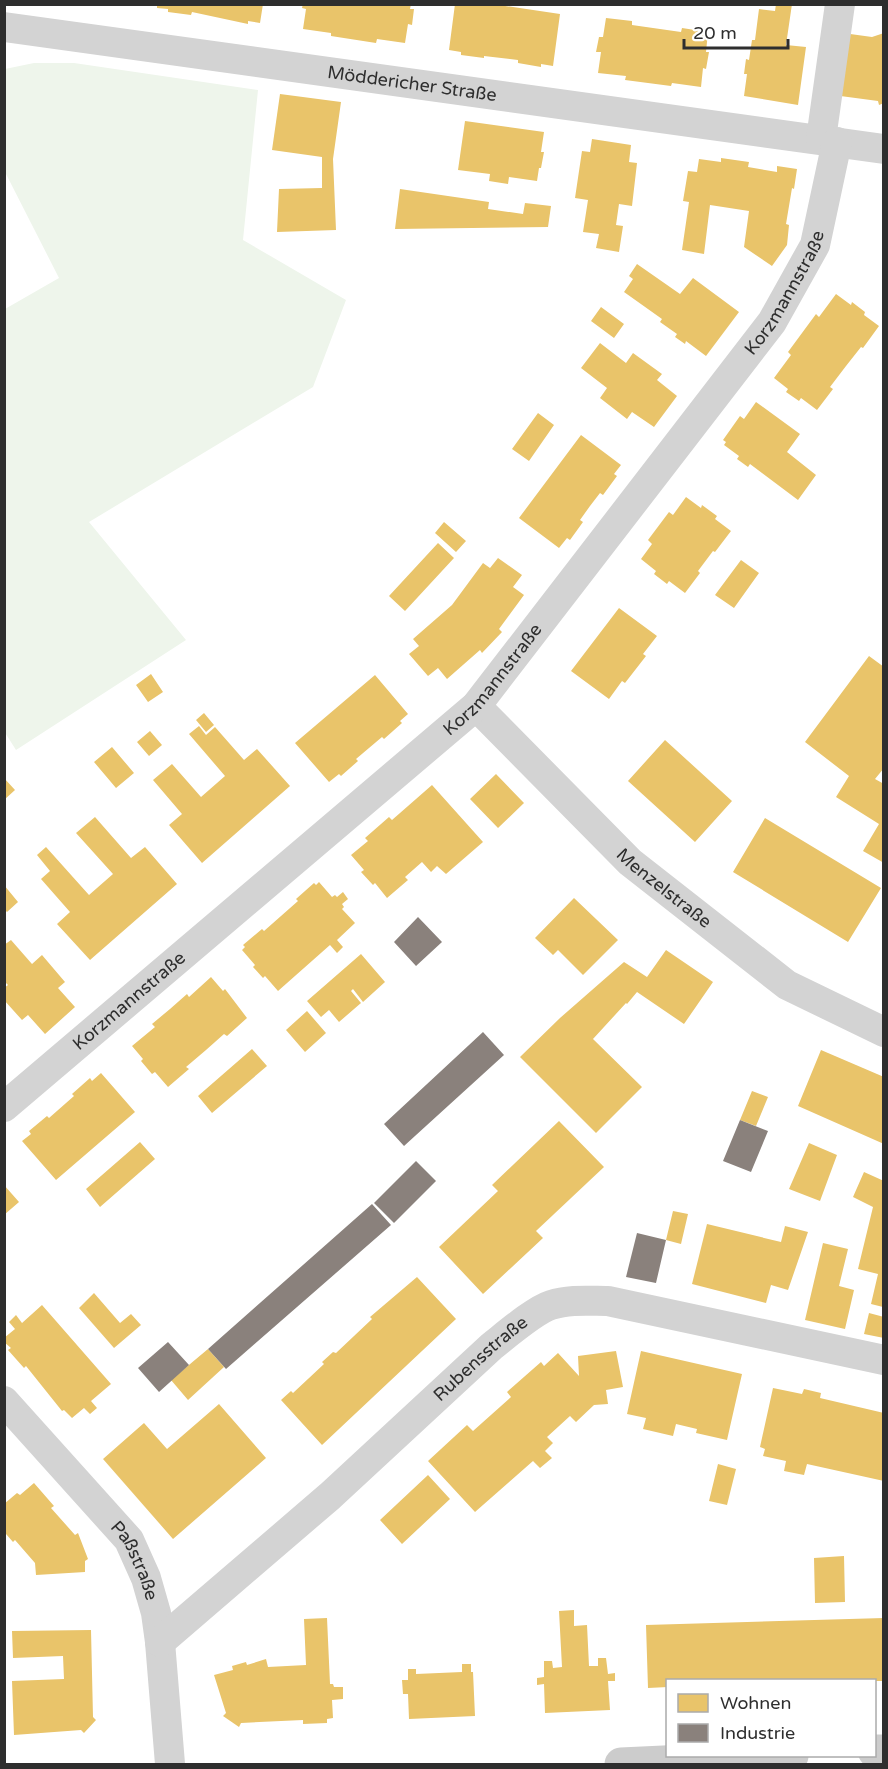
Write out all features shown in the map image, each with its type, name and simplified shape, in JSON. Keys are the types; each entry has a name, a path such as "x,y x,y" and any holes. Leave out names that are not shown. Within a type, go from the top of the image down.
{"main road":[{"path":"621,1764 754,1757"}],"street":[{"path":"829,141 840,4"},
{"name":"Möddericher Straße","path":"4,27 884,149"},
{"name":"Korzmannstraße","path":"4,1107 476,706 772,322 815,245 829,141"},
{"name":"Menzelstraße","path":"476,706 630,862 787,985 884,1032"},
{"name":"Rubensstraße","path":"160,1642 330,1496 500,1340 548,1305 563,1302 608,1301 884,1360"},
{"name":"Paßstraße","path":"4,1401 129,1540 146,1578 156,1613 170,1764"}],"shaded area":[{"path":"34,63 74,63 258,90 243,240 346,300 313,387 89,522 186,640 16,750 4,731 5,309 59,278 5,172 5,69"}],"building: Wohnen":[{"path":"157,4 263,4 260,23 248,21 248,24 192,12 191,15 168,12 168,9 157,8"},
{"path":"303,4 411,4 410,9 414,9 412,25 408,24 405,43 377,39 376,43 303,29 306,9 302,8"},
{"path":"455,4 492,4 560,14 553,66 541,64 541,67 518,63 518,60 461,55 461,52 449,50"},
{"path":"776,4 792,4 786,45 806,47 798,105 744,96 747,74 744,74 746,59 749,60 752,40 755,40 759,9 775,11"},
{"path":"606,18 632,21 632,25 681,32 682,28 708,32 706,52 709,52 706,69 703,68 701,87 625,80 626,76 598,73 601,52 596,52 599,37 603,37"},
{"path":"843,33 872,37 884,33 884,103 879,105 878,101 833,95"},
{"path":"280,94 341,102 333,159 336,230 277,232 279,189 322,188 322,157 272,150"},
{"path":"465,121 544,132 541,152 544,152 537,181 509,177 508,184 489,181 490,174 458,170"},
{"path":"592,139 631,145 629,162 637,163 632,206 619,204 616,225 623,226 619,252 596,248 599,234 583,232 588,200 575,198 582,151 590,152"},
{"path":"721,158 749,162 748,167 777,172 777,166 797,169 786,224 789,225 787,245 772,266 744,247 749,211 710,205 704,254 682,250 689,202 683,201 688,171 697,172 699,159 721,162"},
{"path":"400,189 489,202 488,209 523,214 525,203 551,206 548,227 395,229"},
{"path":"637,264 680,294 693,278 739,312 706,356 686,341 685,344 675,337 677,334 660,322 662,319 624,292 633,279 629,276"},
{"path":"836,294 851,305 852,302 879,326 830,387 833,389 817,410 801,398 799,401 786,392 788,389 774,378 791,355 788,352 816,314 819,317"},
{"path":"601,307 624,324 614,338 591,321"},
{"path":"600,343 626,363 633,353 662,374 657,380 677,396 654,427 632,412 627,419 600,398 607,388 581,368"},
{"path":"756,402 800,434 787,452 816,475 798,500 750,464 748,467 737,459 739,456 724,445 726,442 723,440 740,416 744,419"},
{"path":"538,413 554,425 529,461 512,449"},
{"path":"581,435 621,465 614,474 617,476 603,495 600,493 580,520 583,522 570,540 567,538 559,548 519,518"},
{"path":"686,497 717,516 715,519 731,531 698,571 700,573 685,593 669,581 667,584 654,574 656,571 641,559 652,544 648,540 669,512 673,515"},
{"path":"444,522 466,541 456,552 435,533"},
{"path":"438,543 454,558 405,611 389,596"},
{"path":"498,558 522,575 513,587 524,595 499,629 502,632 482,653 480,650 447,679 438,668 428,676 409,654 419,646 413,639 452,605 483,563 490,568"},
{"path":"741,560 759,573 734,608 715,595"},
{"path":"619,608 657,636 643,654 646,656 625,683 622,681 609,699 571,671"},
{"path":"869,656 884,667 884,768 875,779 884,784 884,863 863,851 879,824 836,797 849,776 805,742"},
{"path":"151,674 163,692 148,702 136,685"},
{"path":"375,675 408,714 400,721 402,723 384,739 382,737 356,759 358,761 341,776 339,774 329,782 295,743"},
{"path":"204,713 214,725 206,732 196,720"},
{"path":"199,726 206,735 215,727 244,760 257,749 290,786 202,863 169,825 182,814 153,780 172,764 201,797 225,776 189,734"},
{"path":"150,731 162,745 149,756 137,742"},
{"path":"665,740 732,801 695,842 628,781"},
{"path":"112,747 134,773 116,788 94,762"},
{"path":"496,774 524,803 498,828 470,799"},
{"path":"4,778 15,790 4,800"},
{"path":"432,785 483,842 446,874 437,866 431,872 422,862 405,877 408,880 387,898 375,883 373,885 361,872 364,870 351,855 368,841 365,838 389,817 392,820"},
{"path":"95,817 131,858 145,847 177,884 90,960 57,924 70,912 41,879 50,871 37,855 46,847 89,895 113,874 76,833"},
{"path":"765,818 881,888 848,942 733,872"},
{"path":"319,882 332,897 335,895 337,897 343,892 348,899 342,904 344,907 342,909 355,923 337,940 343,947 337,953 330,945 278,991 265,976 263,978 253,967 255,965 242,950 245,947 243,945 262,929 264,931 298,901 296,899 314,883 316,885"},
{"path":"4,885 18,902 7,912 4,909"},
{"path":"574,898 618,940 583,975 558,950 553,955 535,938"},
{"path":"11,940 32,964 42,955 65,982 58,988 75,1007 45,1034 28,1015 22,1020 4,1000 4,988 8,985 4,981 4,945"},
{"path":"666,950 713,982 684,1024 637,992 593,1039 642,1087 596,1133 520,1057 560,1018 624,962 647,977"},
{"path":"361,954 385,982 363,1002 353,989 351,991 361,1003 339,1022 329,1010 321,1017 307,1001"},
{"path":"211,977 223,991 225,989 247,1018 227,1036 224,1034 186,1067 189,1069 168,1087 155,1072 152,1074 132,1046 155,1027 152,1024 187,994 189,997"},
{"path":"307,1011 326,1033 305,1052 286,1030"},
{"path":"252,1049 267,1066 212,1113 198,1096"},
{"path":"821,1050 884,1077 884,1144 798,1106"},
{"path":"101,1073 135,1112 56,1180 22,1141 31,1134 29,1131 47,1116 49,1118 90,1078 92,1081"},
{"path":"752,1091 768,1097 756,1126 740,1120"},
{"path":"559,1121 604,1167 536,1231 543,1238 483,1294 439,1247 498,1191 492,1185"},
{"path":"140,1142 155,1159 100,1207 86,1189"},
{"path":"809,1143 837,1155 820,1201 789,1189"},
{"path":"864,1172 884,1181 883,1307 871,1304 878,1274 858,1269 873,1207 853,1197"},
{"path":"4,1185 19,1202 4,1215"},
{"path":"673,1211 688,1214 681,1244 666,1240"},
{"path":"707,1224 781,1242 785,1226 808,1232 788,1290 771,1285 766,1303 692,1284"},
{"path":"823,1243 848,1249 839,1286 854,1290 845,1329 805,1320"},
{"path":"417,1277 456,1319 322,1445 281,1400 291,1391 293,1393 324,1364 322,1362 333,1352 336,1353 372,1319 370,1317"},
{"path":"94,1293 120,1323 131,1314 141,1325 114,1348 79,1308"},
{"path":"42,1305 111,1384 91,1401 97,1408 90,1414 84,1408 72,1418 64,1410 62,1411 26,1366 24,1368 8,1350 11,1348 4,1342 4,1338 15,1329 9,1322 16,1315 22,1323"},
{"path":"869,1313 884,1317 884,1338 864,1334"},
{"path":"208,1349 224,1367 188,1400 171,1380"},
{"path":"616,1351 623,1387 606,1390 608,1404 594,1405 576,1422 570,1416 547,1437 553,1443 545,1451 552,1458 540,1468 533,1461 475,1512 428,1461 467,1425 473,1431 511,1397 507,1392 541,1362 544,1366 558,1353 579,1376 578,1356"},
{"path":"641,1351 742,1374 727,1440 696,1433 697,1429 676,1424 673,1436 643,1429 646,1418 627,1414"},
{"path":"773,1388 802,1394 804,1389 821,1393 820,1398 884,1413 884,1481 807,1464 804,1475 784,1471 786,1461 763,1456 765,1449 760,1447"},
{"path":"219,1404 266,1458 173,1539 103,1459 144,1423 167,1449"},
{"path":"718,1464 736,1469 727,1505 709,1501"},
{"path":"428,1475 450,1499 402,1544 380,1520"},
{"path":"34,1483 54,1506 51,1508 75,1535 78,1533 88,1559 85,1561 85,1572 36,1575 35,1563 15,1540 13,1542 6,1534 4,1536 4,1504 17,1493 20,1495"},
{"path":"844,1556 845,1602 815,1603 814,1558"},
{"path":"574,1610 574,1626 587,1625 589,1666 598,1666 598,1658 606,1658 608,1674 615,1673 615,1681 608,1681 610,1710 545,1713 544,1684 537,1685 537,1678 544,1677 544,1661 552,1661 553,1668 562,1667 559,1611"},
{"path":"327,1618 330,1684 334,1687 343,1687 343,1699 332,1700 333,1718 327,1719 327,1723 303,1724 303,1720 281,1721 241,1723 239,1727 223,1716 226,1713 214,1675 233,1670 232,1666 246,1662 247,1665 266,1659 268,1667 306,1665 304,1619"},
{"path":"884,1618 884,1681 876,1681 876,1679 666,1679 666,1687 648,1688 646,1625"},
{"path":"91,1630 93,1717 96,1720 84,1733 81,1730 14,1735 12,1681 64,1679 63,1656 13,1658 12,1631"},
{"path":"462,1664 471,1664 471,1672 473,1672 475,1716 409,1719 408,1694 403,1694 402,1680 408,1680 408,1669 416,1669 416,1674 462,1672"}],"building: Industrie":[{"path":"418,917 442,942 416,966 394,942"},
{"path":"483,1032 504,1055 404,1146 384,1124"},
{"path":"740,1120 768,1131 751,1172 723,1161"},
{"path":"416,1161 436,1181 394,1223 374,1203"},
{"path":"372,1204 391,1225 226,1369 208,1349"},
{"path":"637,1233 666,1240 656,1283 626,1277"},
{"path":"168,1342 189,1365 159,1392 138,1368"}]}
